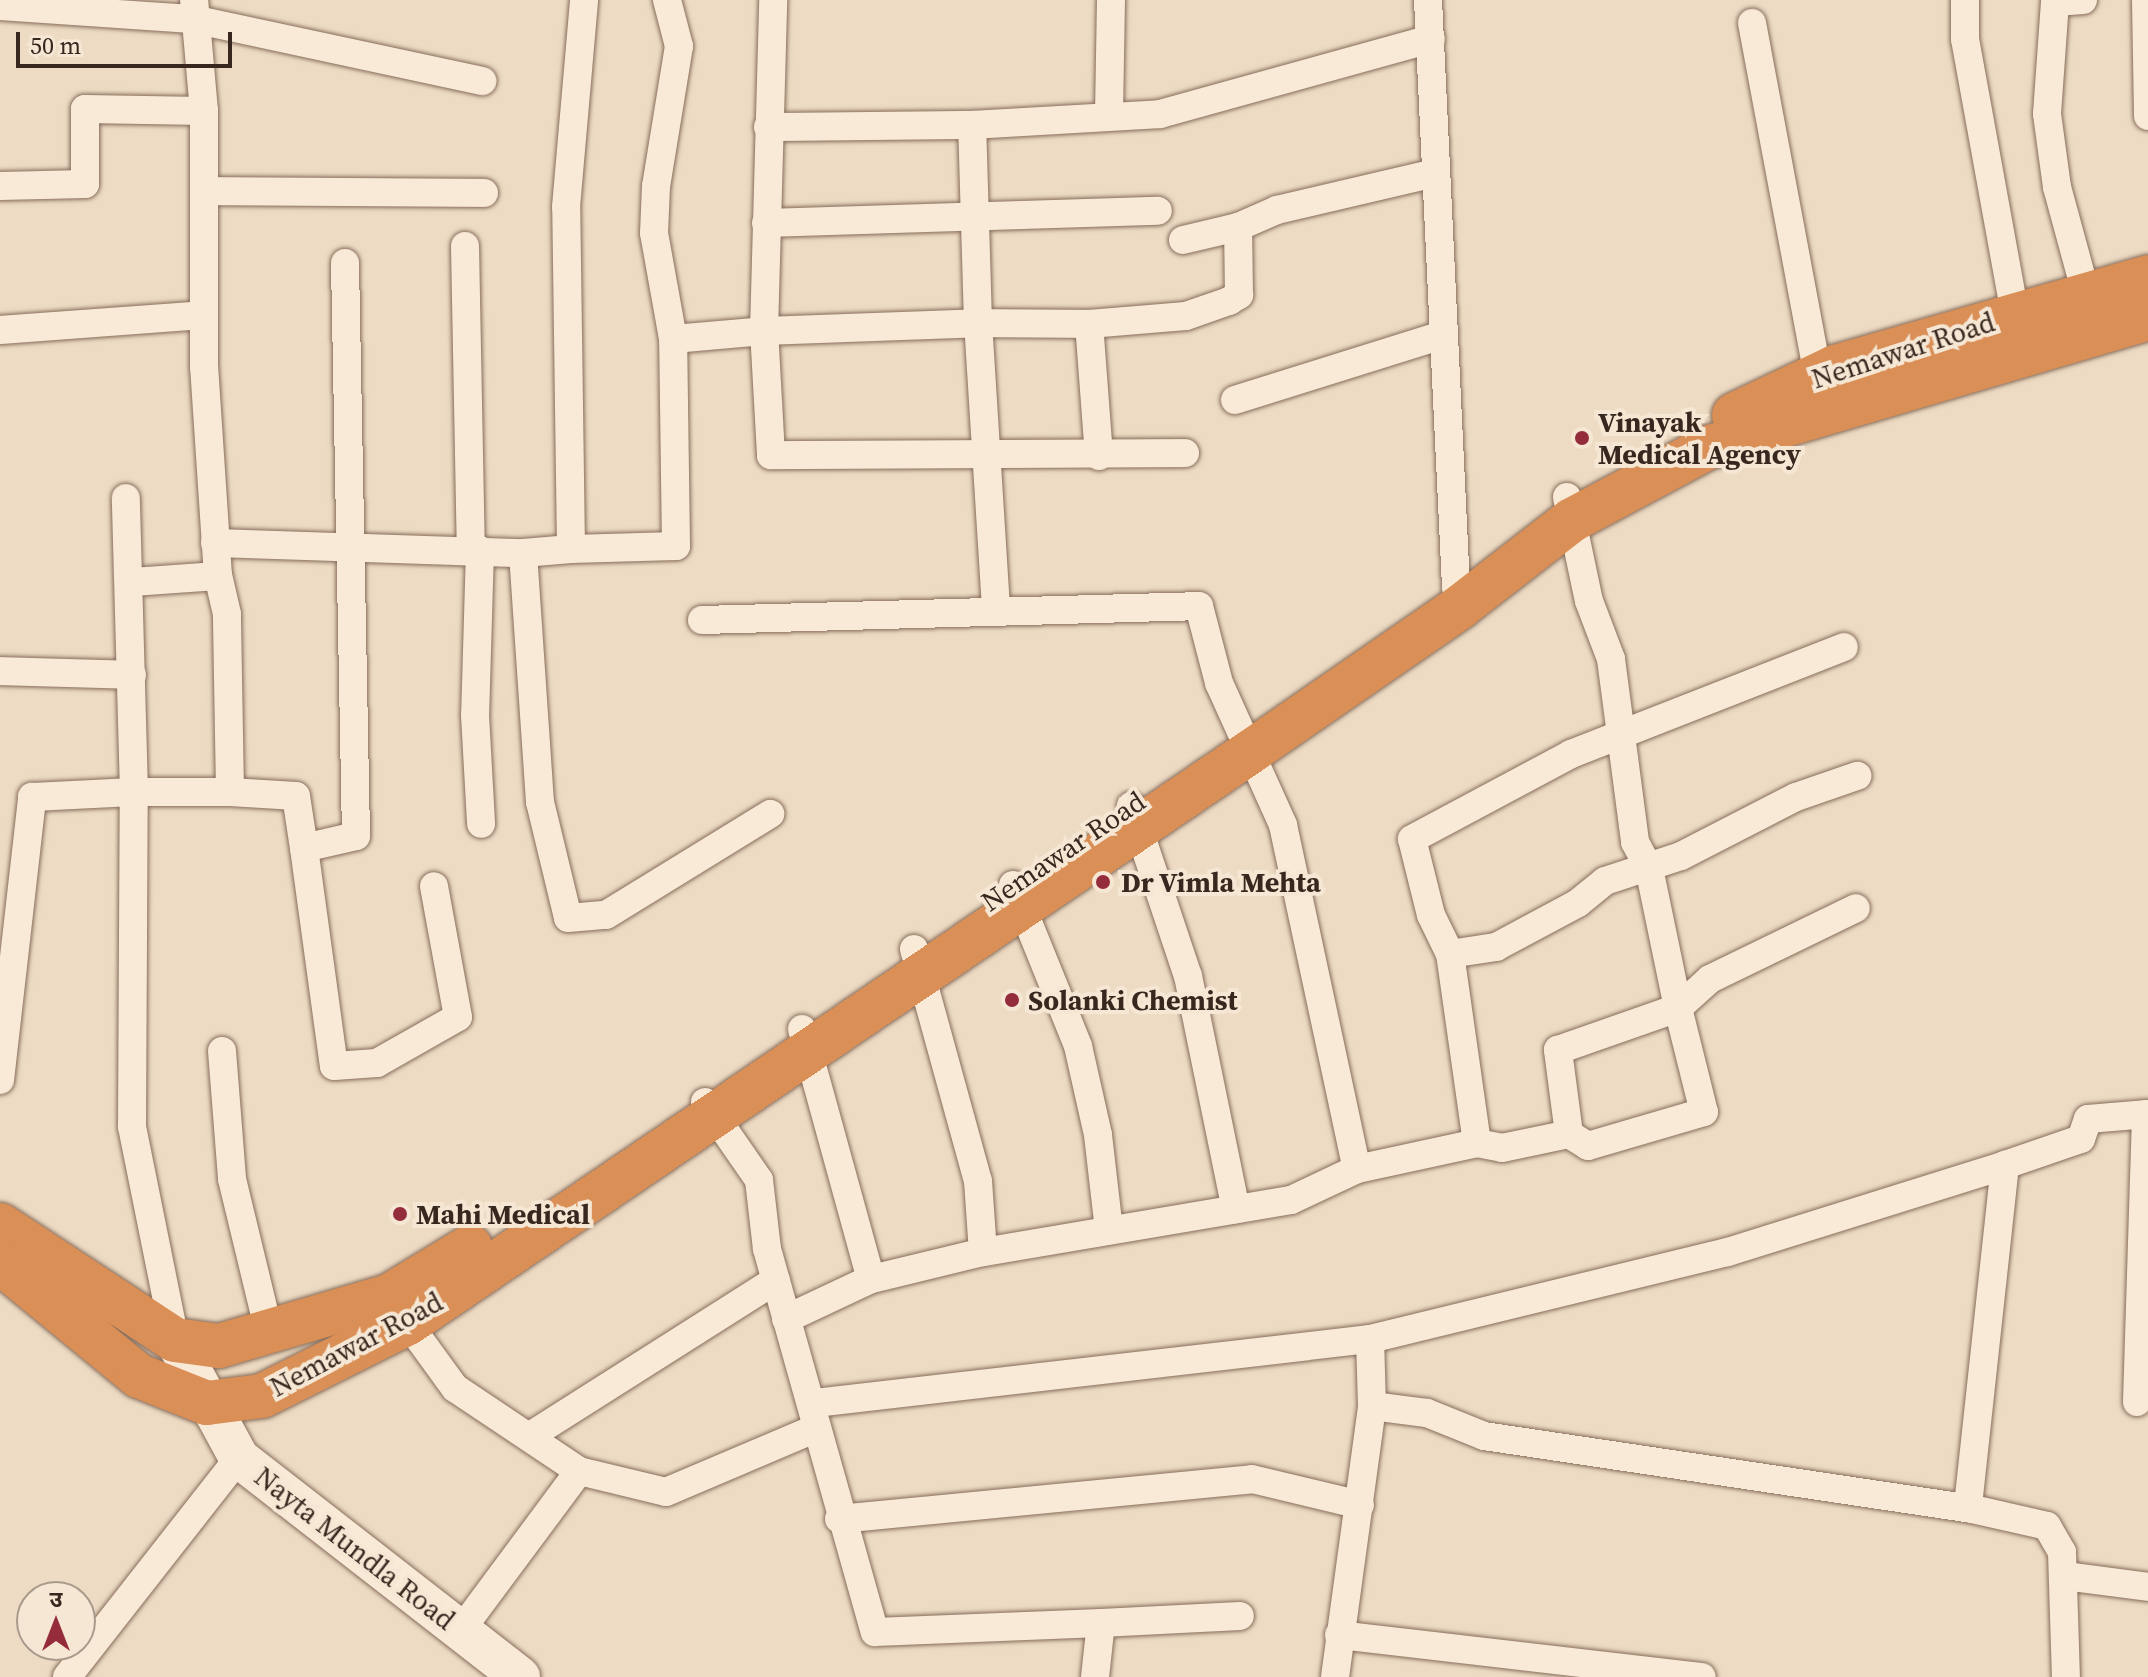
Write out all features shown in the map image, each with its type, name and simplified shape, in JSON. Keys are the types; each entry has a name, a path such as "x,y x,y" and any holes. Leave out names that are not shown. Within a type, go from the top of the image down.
{"highway":[{"name":"Nemawar Road","path":"1249,740 1456,587 1570,508 1818,374 2148,277"},
{"name":"Nemawar Road","path":"207,1403 262,1396 398,1310 708,1106 1134,816 1460,607 1570,508 1707,448 1841,404 2148,318"},
{"name":"Nemawar Road","path":"0,1225 175,1340 219,1346 398,1310"},
{"path":"0,1262 139,1376 207,1403"}],"main road":[{"name":"Nayta Mundla Road","path":"175,1340 239,1458 520,1677"}],"street":[{"path":"571,549 566,207 584,0"},
{"path":"215,543 350,544 523,553 676,546 673,339 654,233 656,186 678,60 667,0"},
{"path":"773,0 764,331 771,455 988,452 1099,456 1185,453"},
{"path":"1109,114 1111,0"},
{"path":"1428,0 1456,587"},
{"path":"1965,0 1965,39 2015,315"},
{"path":"2083,0 2055,2 2047,114 2057,187 2086,294"},
{"path":"2146,0 2148,116"},
{"path":"0,6 194,10 482,81"},
{"path":"194,10 204,111 202,315 215,543 218,576 227,614 230,792"},
{"path":"1752,23 1818,374"},
{"path":"768,127 972,125 1109,114 1160,114 1319,65 1431,39"},
{"path":"0,186 85,184 85,109 204,111"},
{"path":"972,125 978,323 996,608"},
{"path":"1183,240 1238,227 1277,210 1435,173"},
{"path":"204,191 484,193"},
{"path":"766,223 973,220 1158,211"},
{"path":"673,339 764,331 978,323 1089,324 1186,316 1239,295 1238,227"},
{"path":"465,246 476,549 475,715 481,824"},
{"path":"304,848 356,836 345,263"},
{"path":"0,330 202,315"},
{"path":"1089,324 1099,456"},
{"path":"1235,400 1443,335"},
{"path":"126,498 132,582 132,1127 175,1340"},
{"path":"786,1319 871,1279 983,1252 1291,1200 1357,1169 1477,1143 1502,1148 1569,1134 1588,1146 1704,1112 1678,1008 1649,868 1635,842 1618,740 1611,659 1589,601 1570,508"},
{"path":"523,553 540,802 568,918 606,915 770,814"},
{"path":"132,582 218,576"},
{"path":"702,620 996,608 1199,606 1219,683 1249,740 1283,825 1357,1169"},
{"path":"1477,1143 1450,954 1431,915 1412,839 1571,754 1618,740 1844,647"},
{"path":"0,671 132,675"},
{"path":"1450,954 1496,947 1578,903 1605,881 1649,868 1716,841 1796,797 1857,776"},
{"path":"0,1080 32,797 134,792 296,796 334,1066 377,1063 458,1017 434,886"},
{"path":"1134,816 1188,976 1236,1209"},
{"path":"1018,896 1078,1046 1098,1135 1109,1230"},
{"path":"1569,1134 1558,1050 1678,1008 1710,979 1856,908"},
{"path":"918,962 978,1181 983,1252"},
{"path":"805,1040 871,1279"},
{"path":"222,1051 232,1179 270,1336"},
{"path":"708,1106 759,1180 786,1319 816,1415 839,1519 852,1543 875,1632 1240,1616"},
{"path":"398,1310 455,1388 579,1471 666,1492 816,1415 1370,1339 1728,1252 2081,1139 2088,1119 2147,1114 2145,1289 2137,1402"},
{"path":"1968,1508 2005,1165"},
{"path":"530,1436 776,1280"},
{"path":"1335,1677 1372,1406 1370,1339"},
{"path":"1372,1406 1427,1413 1484,1436 1968,1508 2047,1526 2062,1552 2066,1677"},
{"path":"67,1677 239,1458"},
{"path":"461,1630 579,1471"},
{"path":"839,1519 1252,1479 1360,1505"},
{"path":"2065,1576 2148,1587"},
{"path":"1095,1677 1101,1623"},
{"path":"1339,1635 1702,1677"}],"place":[{"name":"Vinayak Medical Agency","path":"1582,438"},
{"name":"Dr Vimla Mehta","path":"1103,882"},
{"name":"Solanki Chemist","path":"1012,1000"},
{"name":"Mahi Medical","path":"400,1214"}]}
